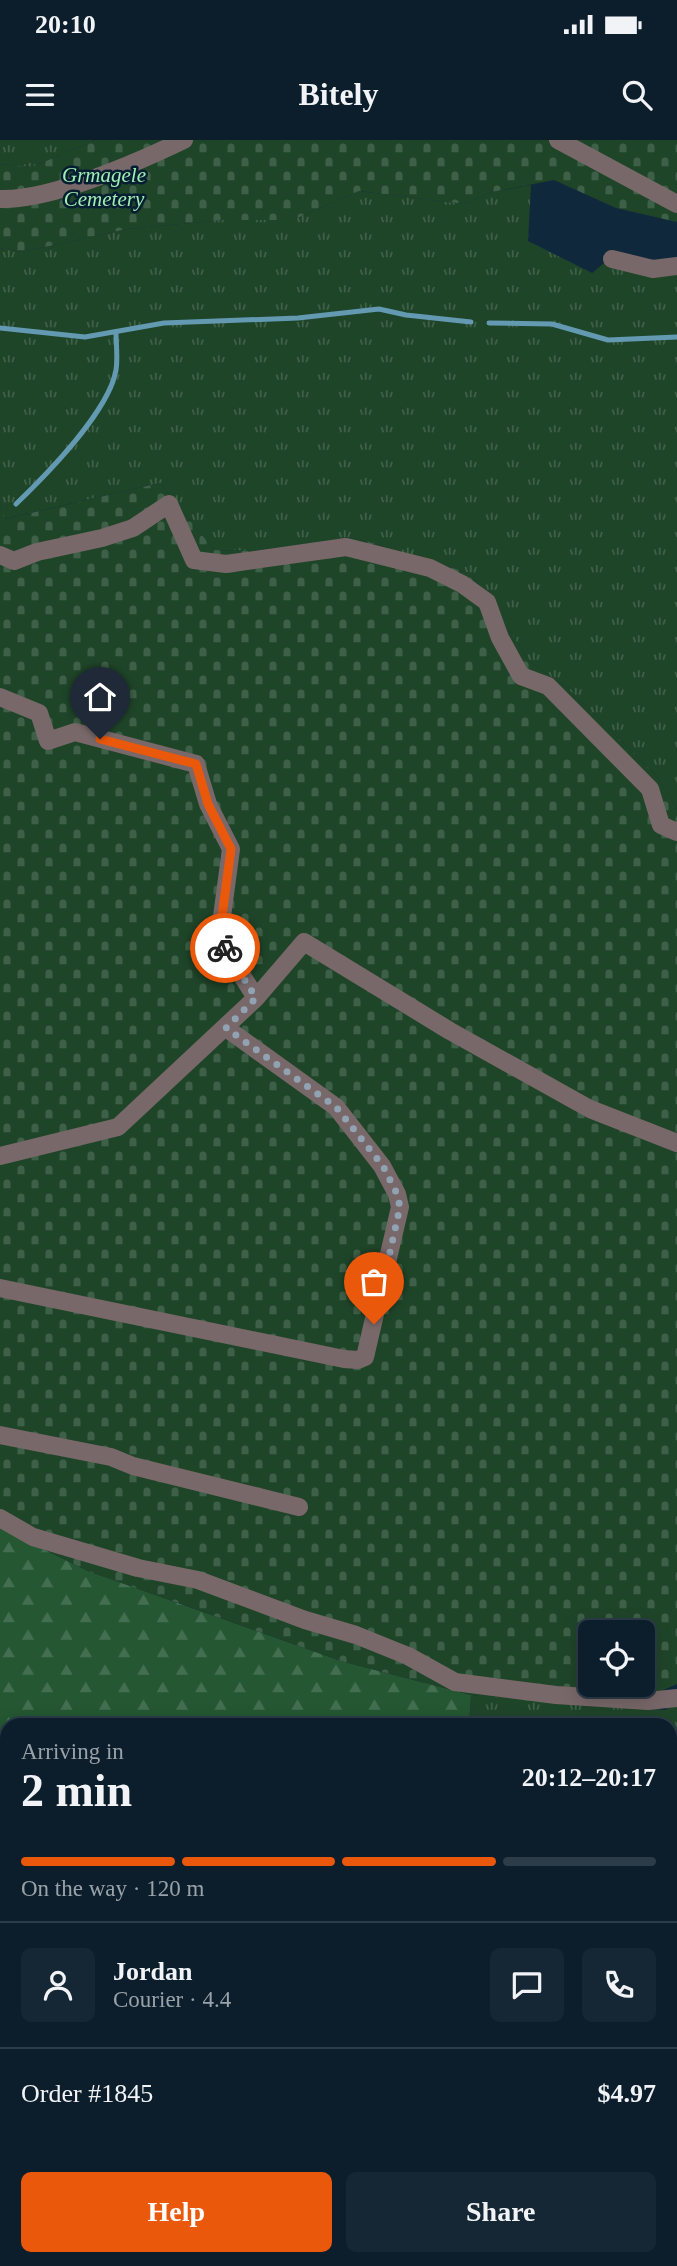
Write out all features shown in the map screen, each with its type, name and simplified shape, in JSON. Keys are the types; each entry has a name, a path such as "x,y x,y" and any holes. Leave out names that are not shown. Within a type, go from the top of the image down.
{"street":[{"path":"0,199 43,194 122,167 184,140"},
{"path":"558,140 677,204"},
{"path":"611,259 653,269 677,266"},
{"path":"0,555 14,561 65,544 102,538 133,528 169,504 194,560 226,564 346,547 430,568 463,584 487,602 500,638 521,676 548,686 577,712 650,789 661,825 677,832"},
{"path":"0,697 39,713 48,741 75,732 196,764 208,804 231,849 219,939 256,998"},
{"path":"0,1156 118,1127 226,1028 304,942 450,1031 590,1109 677,1143"},
{"path":"0,1288 344,1359 358,1360 365,1357 400,1207 397,1194 383,1166 336,1107 226,1028"},
{"path":"0,1435 111,1457 133,1466 299,1507"},
{"path":"0,1518 33,1537 138,1568 198,1580 304,1620 356,1635 408,1656 455,1682 556,1695 648,1701 677,1698"}],"green space":[{"path":"0,140 95,140 32,167 0,164"},
{"name":"Grmagele Cemetery","path":"95,140 677,140 677,222 616,208 554,180 492,192 465,204 359,191 293,220 223,220 127,229 22,252 0,248 0,164 32,167"},
{"path":"531,185 528,241 592,273 614,255 660,264 677,259 677,809 656,775 566,687 530,662 472,574 353,537 254,551 214,550 160,483 4,519 0,504 0,248 22,252 127,229 223,220 293,220 359,191 465,204 492,192"},
{"path":"160,483 214,550 254,551 353,537 472,574 530,662 566,687 656,775 677,809 677,1684 655,1693 655,1620 578,1620 578,1697 623,1697 563,1704 471,1695 341,1661 88,1571 0,1528 0,504 5,519"},
{"path":"0,1528 88,1571 341,1661 471,1695 469,1718 0,1718"},
{"path":"471,1695 665,1710 677,1703 677,1718 470,1718"}],"waterway":[{"path":"0,328 85,337 164,323 298,318 379,309 406,315 471,322"},
{"path":"489,323 552,324 608,340 677,337"},
{"path":"16,504 75,441 102,404 116,370 116,332"}],"way so far":[{"path":"225,948 256,998 226,1028 336,1107 383,1166 397,1194 400,1207 374,1324"}],"route":[{"path":"100,739 196,764 208,804 231,849 219,939 225,948"}]}
